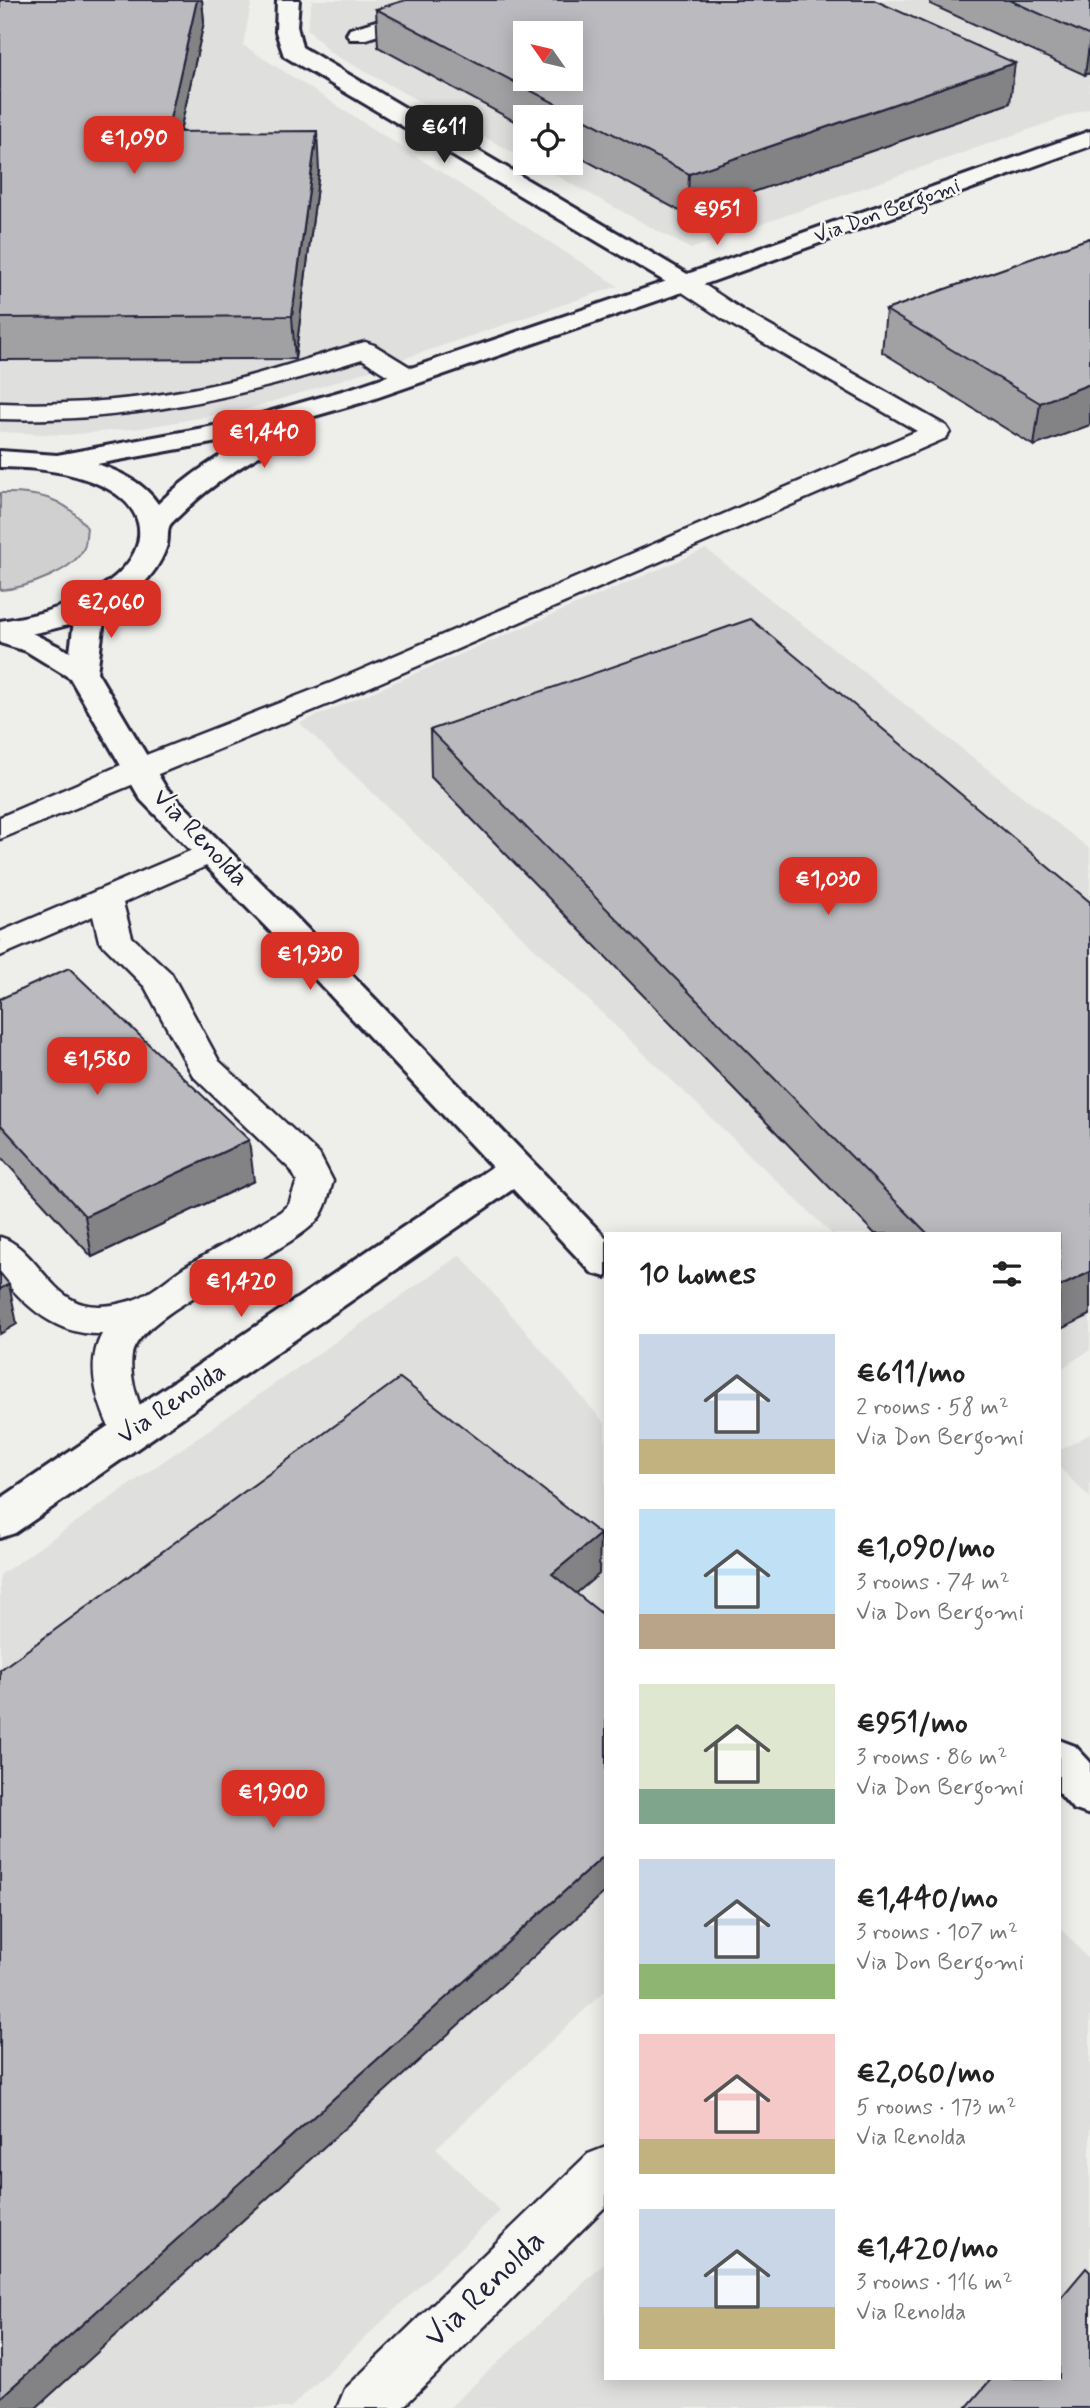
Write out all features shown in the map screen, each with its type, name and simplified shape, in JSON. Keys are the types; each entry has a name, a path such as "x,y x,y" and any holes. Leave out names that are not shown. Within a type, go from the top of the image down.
{"street":[{"path":"288,0 286,38 292,51 685,283"},
{"path":"358,34 465,0"},
{"name":"Via Don Bergomi","path":"0,459 61,462 234,431 358,395 685,283 1090,138"},
{"name":"Via Don Bergomi","path":"61,462 106,475 139,497 155,524 190,489 235,457 358,395"},
{"path":"0,632 50,621 107,596 130,580 146,562 154,543 155,524"},
{"path":"82,672 89,621 107,596"},
{"name":"Via Renolda","path":"0,632 37,645 82,672 153,793 604,1261"},
{"name":"Via Renolda","path":"0,1521 517,1168"},
{"path":"1061,1762 1090,1795"}],"lane":[{"path":"0,828 343,688 937,432 738,318 685,283"},
{"path":"0,411 44,414 146,405 212,394 313,368 365,350 409,377"},
{"path":"0,945 211,852"},
{"path":"105,898 116,941 159,981 205,1068 306,1163 315,1181 305,1210 293,1221 143,1312 116,1342 111,1379 131,1432"},
{"path":"0,1250 46,1301 66,1315 93,1320 143,1312"},
{"name":"Via Renolda","path":"364,2408 604,2173"}],"shaded area":[{"path":"0,0 252,0 243,45 618,286 244,410 142,428 66,435 0,432"},
{"path":"312,0 1090,0 1090,108 691,249 555,175 583,175 583,105 513,105 513,152 331,53 307,28"},
{"path":"0,493 38,495 70,509 87,528 85,545 80,554 61,570 36,582 0,590"},
{"path":"706,549 1090,849 1090,1350 1061,1369 1061,1232 830,1232 300,723"},
{"path":"460,1255 604,1423 604,1992 436,2148 500,2211 290,2408 0,2408 0,1575"},
{"path":"1090,1434 1090,1498 1061,1469 1061,1450"},
{"path":"1061,1928 1090,1961 1090,2408 449,2408 604,2264 604,2380 1061,2380"}],"building":[{"path":"0,0 197,0 167,132 317,131 292,316 0,318"},
{"path":"406,0 874,0 1015,63 689,174 583,118 583,105 558,105 532,91 583,91 583,21 513,21 513,81 376,9"},
{"path":"1009,0 1090,0 1090,36"},
{"path":"1090,238 1090,384 1040,403 886,310"},
{"path":"751,619 1090,902 1090,1272 1061,1286 1061,1232 926,1232 430,730"},
{"path":"69,968 249,1140 85,1216 0,1124 0,999"},
{"path":"0,1273 9,1284 0,1289"},
{"path":"400,1378 600,1534 552,1574 604,1615 604,1856 0,2398 0,1670"},
{"path":"1086,2268 1090,2272 1090,2408 966,2408 990,2380 1061,2380 1061,2298"}]}
